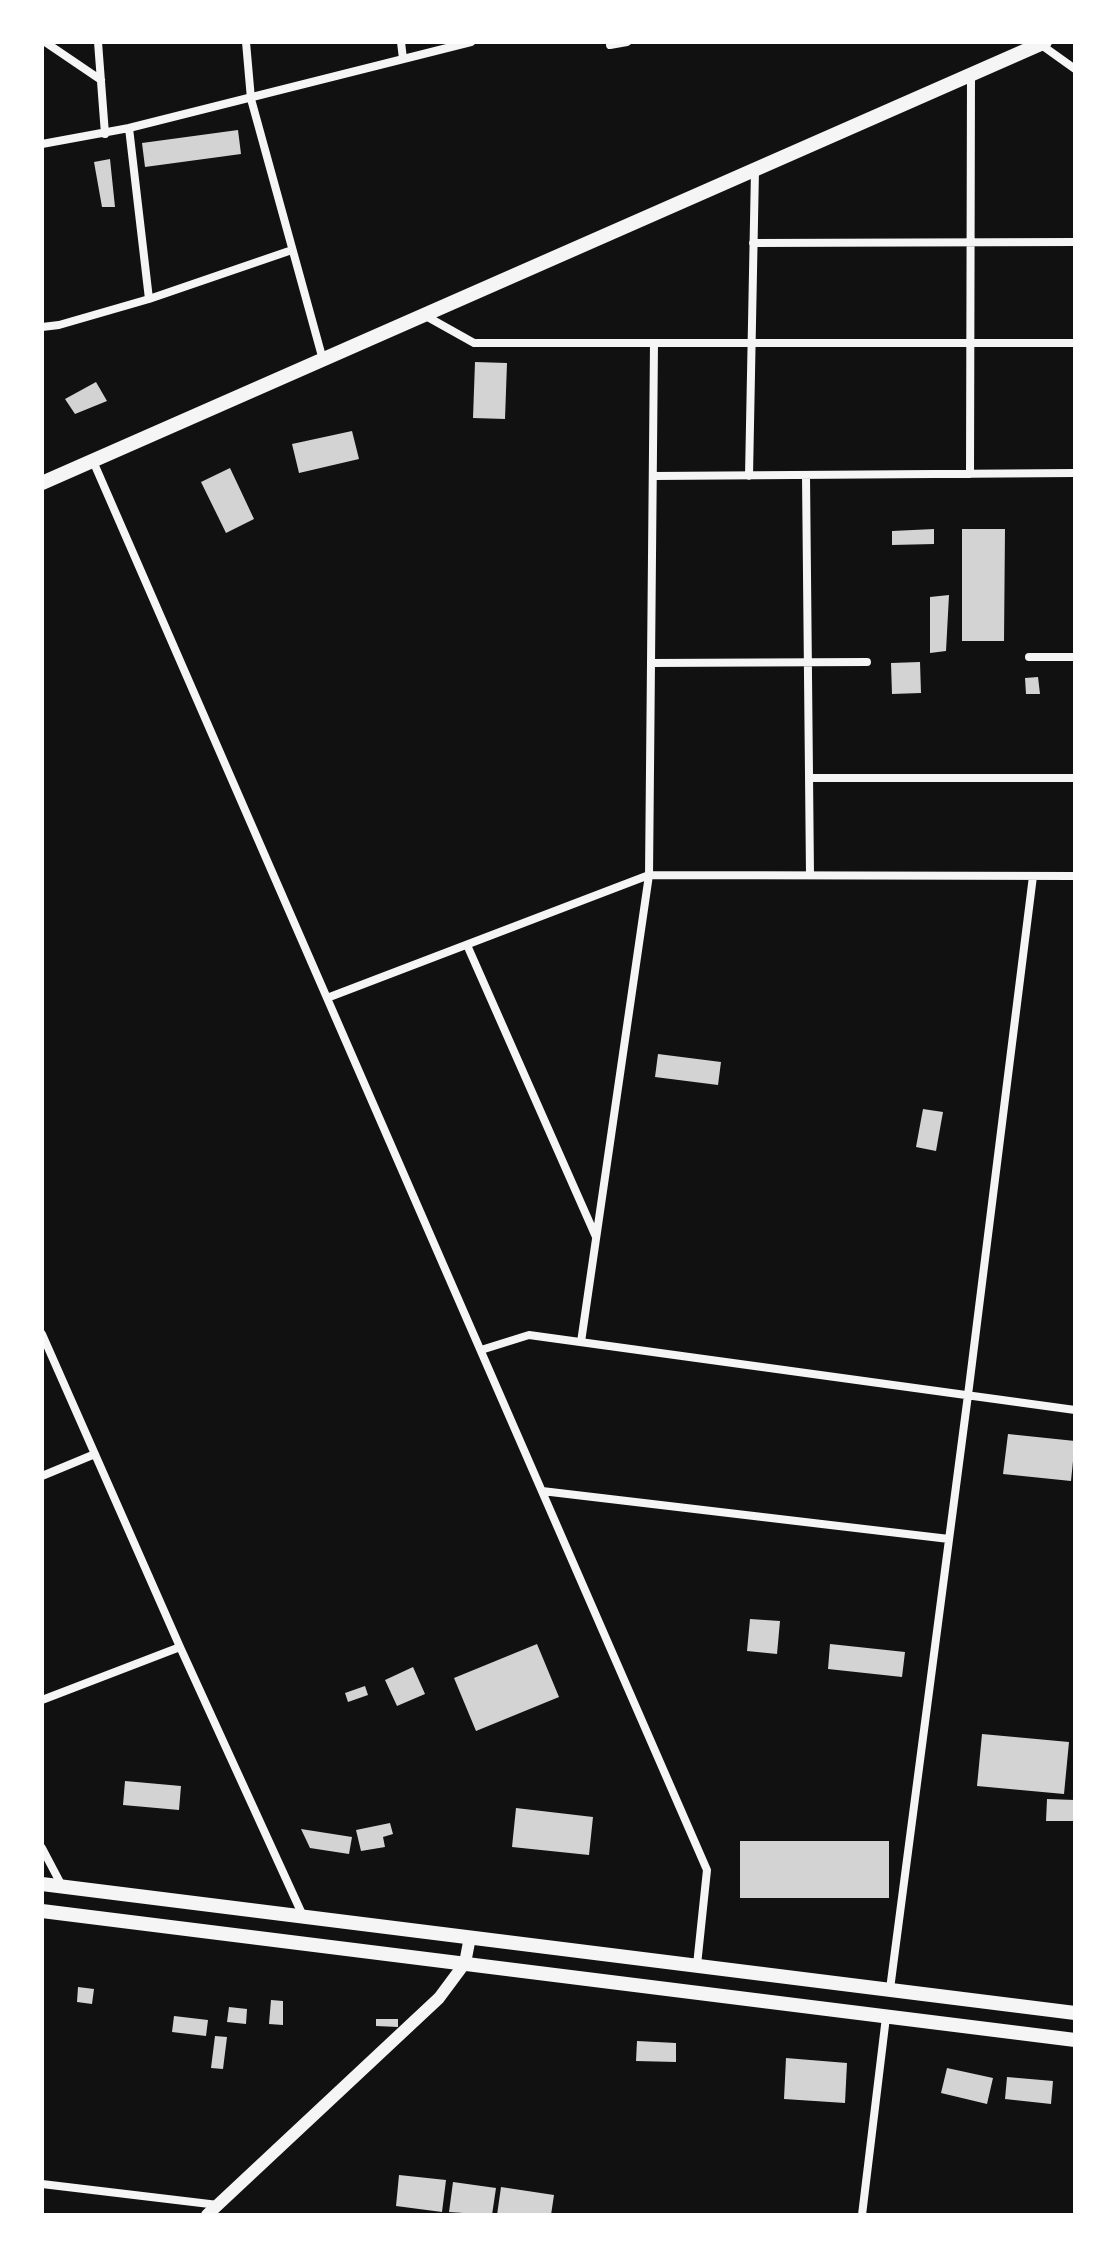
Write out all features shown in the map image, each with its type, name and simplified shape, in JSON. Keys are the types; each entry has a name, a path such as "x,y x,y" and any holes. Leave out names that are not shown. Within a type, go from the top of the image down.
{"main road":[{"path":"42,483 1042,43"},
{"path":"42,1884 1075,2013"},
{"path":"42,1911 1075,2040"}],"street":[{"path":"45,42 101,80"},
{"path":"98,42 105,134"},
{"path":"246,42 251,99 323,360"},
{"path":"401,42 403,59"},
{"path":"42,144 105,134 471,42"},
{"path":"610,45 627,42"},
{"path":"1010,42 1010,58"},
{"path":"1042,43 1075,69"},
{"path":"970,474 971,74"},
{"path":"129,128 149,299"},
{"path":"749,476 755,170"},
{"path":"753,243 1075,242"},
{"path":"42,327 149,299 292,250"},
{"path":"424,315 474,343 1075,343"},
{"path":"581,1342 649,875 654,343"},
{"path":"93,461 707,1870 697,1965"},
{"path":"653,476 1075,473"},
{"path":"806,475 810,875"},
{"path":"1029,657 1075,657"},
{"path":"651,663 867,662"},
{"path":"809,778 1075,778"},
{"path":"327,998 649,875 1075,876"},
{"path":"890,1989 1033,876"},
{"path":"467,945 596,1237"},
{"path":"42,1334 303,1916"},
{"path":"481,1350 529,1335 1075,1410"},
{"path":"42,1476 95,1454"},
{"path":"542,1491 949,1539"},
{"path":"42,1700 180,1647"},
{"path":"42,1848 62,1886"},
{"path":"207,2215 439,1998 465,1963 470,1937"},
{"path":"862,2215 886,2017"},
{"path":"42,2184 219,2205"}],"building":[{"path":"238,130 241,154 145,167 142,143"},
{"path":"110,159 115,207 102,207 94,162"},
{"path":"475,362 507,363 505,419 473,418"},
{"path":"96,382 107,401 75,414 65,399"},
{"path":"352,431 359,459 299,473 292,444"},
{"path":"230,468 254,519 226,533 201,482"},
{"path":"934,529 934,544 892,545 892,531"},
{"path":"962,529 1005,529 1004,641 962,641"},
{"path":"949,595 946,651 930,653 930,597"},
{"path":"920,662 921,693 892,694 891,663"},
{"path":"1038,677 1040,694 1026,694 1025,678"},
{"path":"658,1054 721,1062 718,1085 655,1077"},
{"path":"923,1109 943,1112 936,1151 916,1147"},
{"path":"1008,1434 1075,1441 1071,1481 1003,1474"},
{"path":"750,1619 780,1621 777,1654 747,1651"},
{"path":"537,1644 559,1697 476,1731 454,1678"},
{"path":"830,1644 905,1652 902,1677 828,1669"},
{"path":"413,1667 425,1694 397,1706 385,1680"},
{"path":"365,1686 368,1695 348,1702 345,1693"},
{"path":"982,1734 1069,1742 1064,1794 977,1786"},
{"path":"125,1781 181,1786 179,1810 123,1805"},
{"path":"1047,1799 1075,1800 1075,1821 1046,1821"},
{"path":"516,1808 593,1817 589,1855 512,1847"},
{"path":"390,1823 393,1834 383,1837 385,1847 361,1851 356,1830"},
{"path":"301,1829 352,1837 349,1854 310,1848"},
{"path":"740,1841 889,1841 889,1898 740,1898"},
{"path":"78,1987 94,1989 92,2004 77,2002"},
{"path":"271,2000 283,2001 283,2025 269,2024"},
{"path":"229,2007 247,2009 246,2024 227,2022"},
{"path":"174,2016 208,2020 206,2036 172,2032"},
{"path":"376,2019 398,2019 398,2027 376,2026"},
{"path":"215,2036 227,2037 223,2069 211,2068"},
{"path":"637,2041 676,2043 676,2062 636,2061"},
{"path":"786,2058 847,2063 845,2103 784,2099"},
{"path":"947,2068 993,2078 987,2104 941,2093"},
{"path":"1007,2077 1053,2081 1051,2104 1005,2099"},
{"path":"399,2175 446,2180 442,2212 396,2206"},
{"path":"453,2182 496,2188 492,2215 449,2212"},
{"path":"501,2187 554,2195 551,2215 497,2215"}]}
